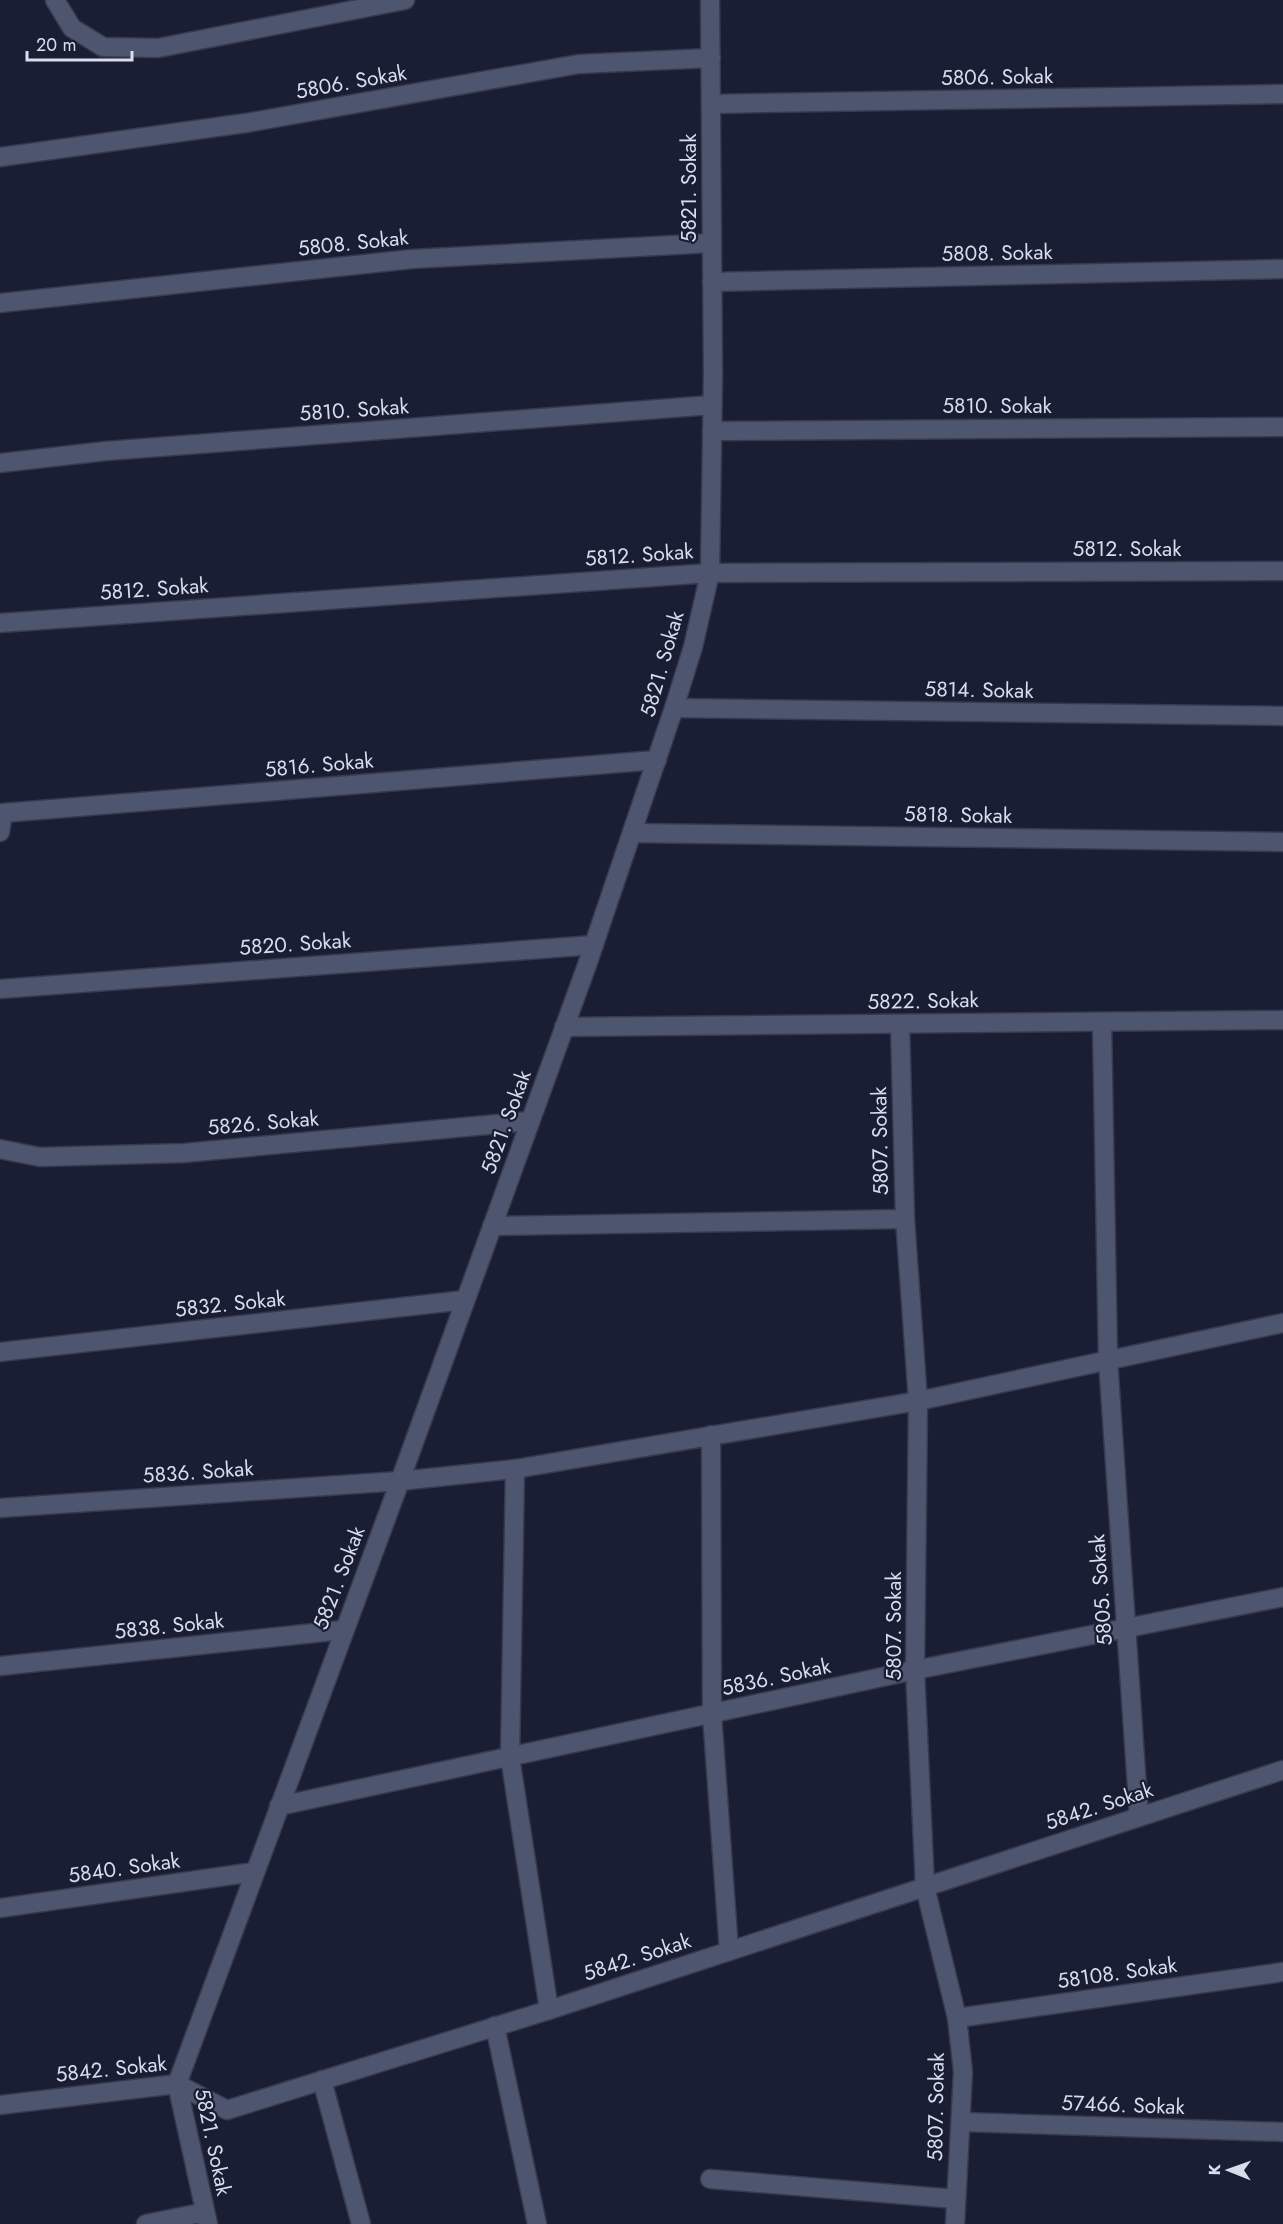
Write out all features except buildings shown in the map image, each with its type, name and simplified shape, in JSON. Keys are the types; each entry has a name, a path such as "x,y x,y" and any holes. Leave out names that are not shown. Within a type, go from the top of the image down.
{"street":[{"path":"55,0 72,27 103,47 159,48 405,0"},
{"name":"5821. Sokak","path":"207,2218 177,2084 400,1481 594,945 674,708 693,647 710,573 712,243 710,0"},
{"name":"5806. Sokak","path":"0,157 246,123 579,64 711,58"},
{"name":"5806. Sokak","path":"711,104 1283,94"},
{"name":"5808. Sokak","path":"0,303 412,259 712,243"},
{"name":"5808. Sokak","path":"712,282 1283,269"},
{"name":"5810. Sokak","path":"0,462 106,451 712,405"},
{"name":"5810. Sokak","path":"712,431 1283,426"},
{"name":"5812. Sokak","path":"0,623 710,573 1283,571"},
{"name":"5814. Sokak","path":"674,708 1283,716"},
{"name":"5816. Sokak","path":"0,832 3,813 657,760"},
{"name":"5818. Sokak","path":"632,833 1283,842"},
{"name":"5820. Sokak","path":"0,989 594,945"},
{"name":"5822. Sokak","path":"564,1027 1283,1020"},
{"name":"5805. Sokak","path":"1102,1022 1108,1360 1139,1817"},
{"name":"5807. Sokak","path":"900,1024 905,1219 918,1401 915,1670 925,1887 957,2018 963,2072 955,2224"},
{"name":"5826. Sokak","path":"0,1149 40,1157 184,1153 530,1121"},
{"path":"492,1227 905,1219"},
{"name":"5832. Sokak","path":"0,1352 465,1300"},
{"name":"5836. Sokak","path":"0,1508 400,1481 515,1469 918,1401 1283,1323"},
{"path":"711,1436 712,1714 729,1951"},
{"path":"515,1469 510,1757 549,2010"},
{"name":"5836. Sokak","path":"279,1806 915,1670 1283,1597"},
{"name":"5838. Sokak","path":"0,1666 343,1630"},
{"name":"5842. Sokak","path":"0,2104 177,2084 227,2109 549,2010 1283,1770"},
{"name":"5840. Sokak","path":"0,1908 254,1872"},
{"name":"58108. Sokak","path":"957,2018 1283,1972"},
{"path":"495,2026 537,2224"},
{"path":"322,2080 361,2224"},
{"name":"57466. Sokak","path":"961,2122 1283,2132"},
{"path":"710,2179 956,2199"},
{"path":"146,2224 207,2218"}]}
